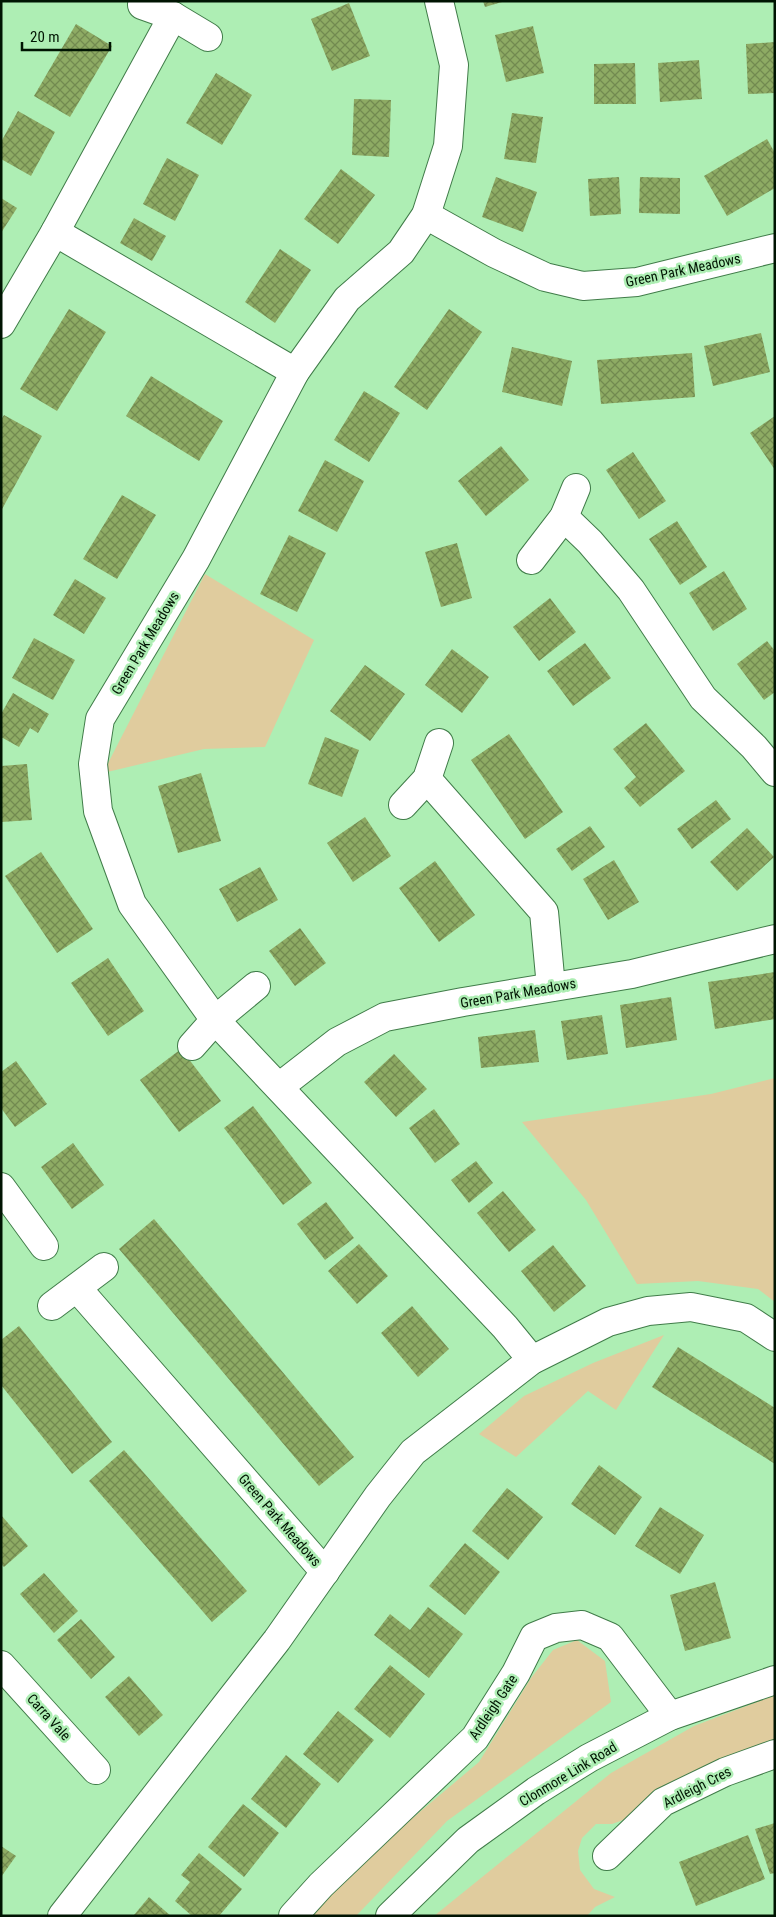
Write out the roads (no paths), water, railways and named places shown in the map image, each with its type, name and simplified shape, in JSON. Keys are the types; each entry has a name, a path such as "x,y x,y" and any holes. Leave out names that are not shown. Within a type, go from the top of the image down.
{"street":[{"name":"Green Park Meadows","path":"439,1 454,65 448,146 426,216 401,252 347,299 295,372 196,558 100,719 93,764 98,811 132,904 215,1020 505,1327 532,1360"},
{"path":"142,5 173,16 208,37"},
{"path":"1,324 55,232 173,16"},
{"name":"Green Park Meadows","path":"426,216 545,278 583,286 637,282 775,248"},
{"path":"55,232 295,372"},
{"path":"531,560 564,517 576,488"},
{"path":"564,517 590,542 631,590 703,698 754,747 775,772"},
{"path":"403,804 428,779 439,743"},
{"path":"428,779 544,912 551,987"},
{"name":"Green Park Meadows","path":"278,1087 337,1042 385,1018 632,974 775,939"},
{"path":"192,1046 215,1020 256,986"},
{"path":"1,1187 44,1246"},
{"path":"52,1306 104,1267"},
{"name":"Green Park Meadows","path":"77,1288 325,1572 378,1496 413,1452 532,1360 608,1322 648,1311 690,1307 746,1318 775,1337"},
{"path":"62,1916 277,1640 325,1572"},
{"name":"Ardleigh Gate","path":"293,1916 321,1884 476,1738 516,1673 534,1637 556,1628 582,1625 610,1637 670,1716"},
{"name":"Carra Vale","path":"1,1665 96,1770"},
{"name":"Clonmore Link Road","path":"390,1916 468,1840 536,1791 589,1758 670,1716 775,1680"},
{"name":"Ardleigh Cres","path":"607,1856 663,1802 725,1772 775,1754"}]}
